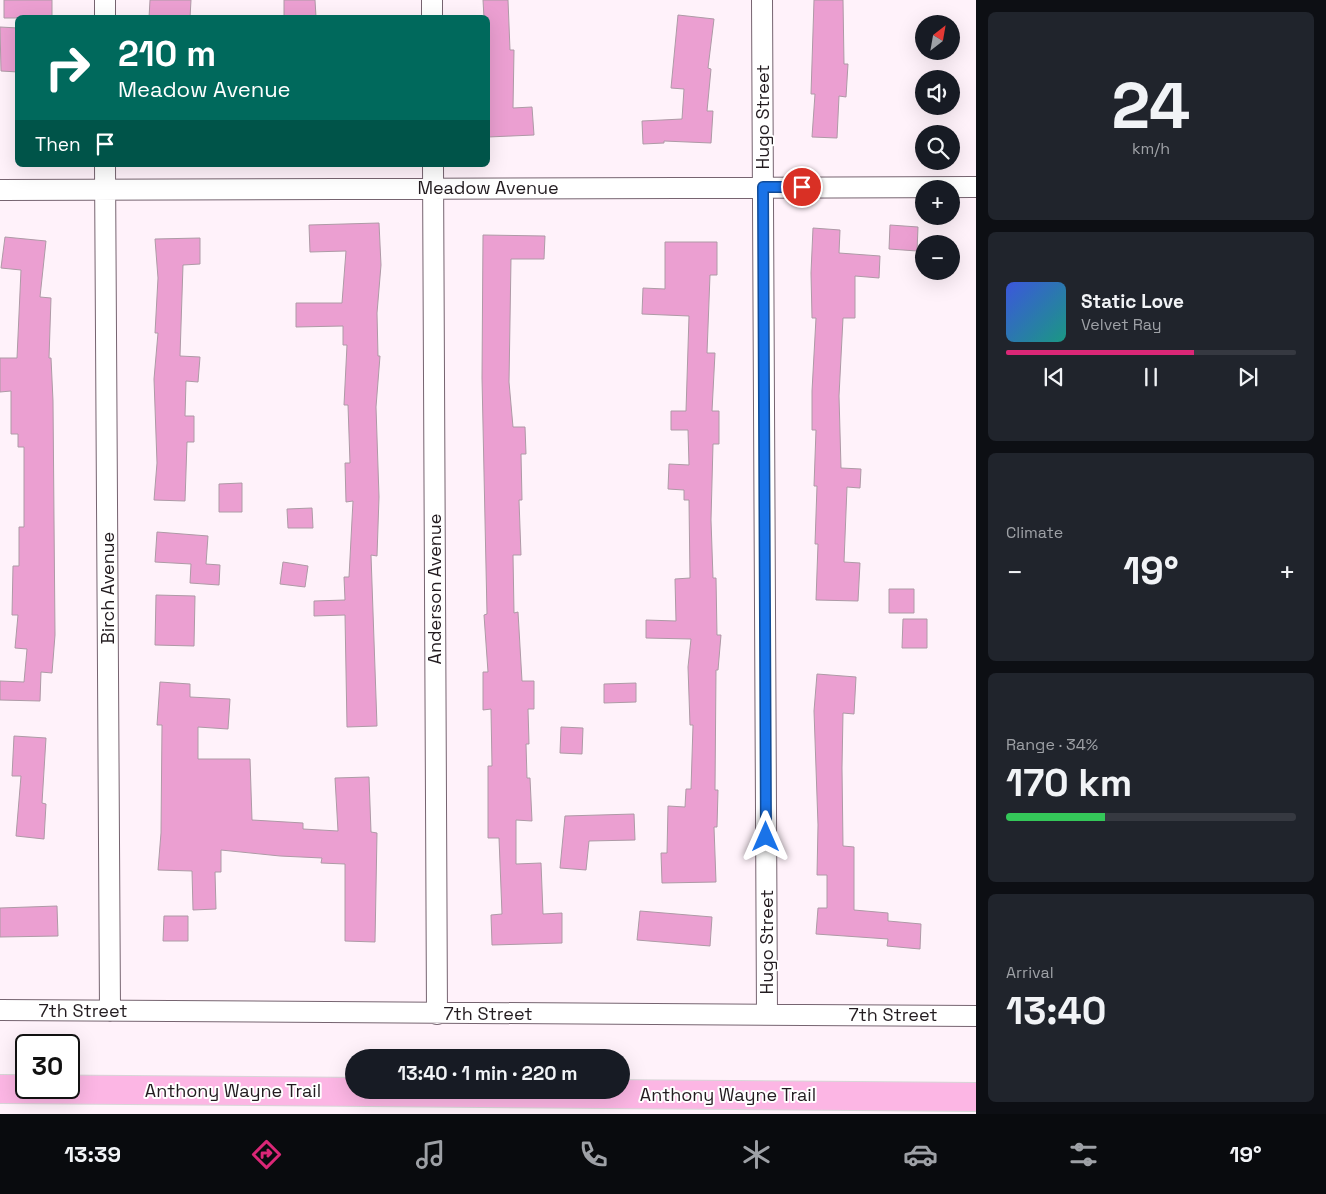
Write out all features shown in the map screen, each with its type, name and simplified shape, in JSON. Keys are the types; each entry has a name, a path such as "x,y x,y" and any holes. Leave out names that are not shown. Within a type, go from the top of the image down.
{"highway":[{"name":"Anthony Wayne Trail","path":"0,1089 976,1097"}],"street":[{"path":"105,0 105,15"},
{"path":"432,0 432,15"},
{"name":"Hugo Street","path":"762,0 767,1014"},
{"name":"Birch Avenue","path":"105,167 110,1011"},
{"name":"Anderson Avenue","path":"434,167 437,1014"},
{"name":"Meadow Avenue","path":"0,190 976,186"},
{"name":"7th Street","path":"0,1010 976,1016"}],"building":[{"path":"4,0 52,0 52,15 15,15 15,18 4,18"},
{"path":"150,0 191,0 190,15 149,15"},
{"path":"284,0 315,0 316,15 284,15"},
{"path":"483,0 508,0 510,50 514,50 513,108 532,107 534,135 490,137 490,15 484,15"},
{"path":"814,0 843,0 844,64 848,64 846,97 839,96 837,138 812,137 815,94 811,94"},
{"path":"678,15 714,19 708,68 711,69 707,111 713,111 711,143 664,141 664,143 643,144 642,121 682,119 684,89 671,88"},
{"path":"0,27 15,28 15,72 1,71"},
{"path":"379,223 381,265 377,313 378,356 380,356 376,407 379,497 377,556 371,555 377,726 347,727 345,615 314,616 314,601 345,600 344,577 349,577 353,501 346,502 345,463 350,463 348,405 344,405 347,345 343,345 343,326 296,327 296,303 342,303 346,251 310,252 309,225"},
{"path":"890,225 918,227 918,235 915,235 915,251 889,249"},
{"path":"813,228 840,230 839,253 880,256 879,278 855,276 855,318 843,318 839,396 841,468 861,469 860,488 847,487 844,562 860,563 858,601 816,600 818,544 815,544 817,486 814,486 816,430 812,430 816,318 812,318"},
{"path":"483,235 545,236 544,259 511,259 509,382 513,427 525,427 526,454 521,454 522,500 519,500 521,555 513,555 514,613 518,612 522,681 534,681 534,709 528,709 529,744 526,744 527,778 530,778 532,821 516,820 516,864 541,863 543,914 562,913 562,943 492,945 491,915 502,914 499,838 488,838 488,766 492,766 491,709 483,710 483,672 488,672 484,615 487,614 482,378"},
{"path":"5,237 46,241 40,297 51,298 49,358 51,358 53,401 55,635 52,673 41,672 40,701 0,700 0,681 24,682 27,649 15,648 18,615 12,615 13,566 19,566 19,527 24,527 24,447 18,447 18,434 11,434 11,391 0,392 0,358 17,358 21,270 1,268"},
{"path":"200,238 200,264 183,265 180,356 200,357 198,382 186,381 185,416 194,416 194,442 187,442 185,501 154,500 157,463 154,379 158,333 155,333 158,278 155,239"},
{"path":"665,242 717,242 717,275 710,275 707,353 715,353 712,411 719,411 719,444 713,444 711,520 713,578 716,578 717,635 721,635 718,670 716,670 715,790 718,790 717,827 714,827 716,882 662,883 661,853 667,853 668,806 685,807 686,789 691,789 693,725 690,725 688,667 691,639 646,638 646,620 676,621 675,579 690,578 689,500 684,500 684,490 668,489 669,464 689,465 688,430 671,430 671,411 686,411 689,316 642,314 643,288 665,289"},
{"path":"242,483 242,512 219,512 219,484"},
{"path":"312,508 313,528 288,528 287,509"},
{"path":"157,532 208,536 206,564 220,565 219,585 190,583 191,564 155,562"},
{"path":"283,562 308,566 305,587 280,584"},
{"path":"889,589 914,589 914,613 889,613"},
{"path":"156,595 195,596 194,646 155,645"},
{"path":"903,619 927,619 927,648 902,648"},
{"path":"817,674 856,677 854,714 843,713 842,768 843,846 854,847 854,910 888,913 888,921 921,924 920,949 887,946 888,939 816,934 818,908 827,908 827,875 817,875 818,825 814,711"},
{"path":"160,682 190,684 190,697 230,699 228,729 198,727 198,759 250,759 252,820 303,823 303,829 338,831 335,778 369,777 371,832 377,833 375,942 345,941 345,864 321,863 322,858 221,850 221,872 215,872 216,909 193,910 192,871 158,870 161,833 162,725 157,725"},
{"path":"636,683 636,702 604,703 604,684"},
{"path":"561,727 583,728 582,754 560,753"},
{"path":"14,736 46,738 42,803 46,804 44,839 16,836 21,776 12,776"},
{"path":"634,814 635,840 589,841 586,870 560,868 565,816"},
{"path":"57,906 58,936 0,937 0,908"},
{"path":"640,911 712,917 710,946 637,940"},
{"path":"164,916 188,916 188,941 163,941"}],"route":[{"path":"766,837 763,187 802,187"}]}
